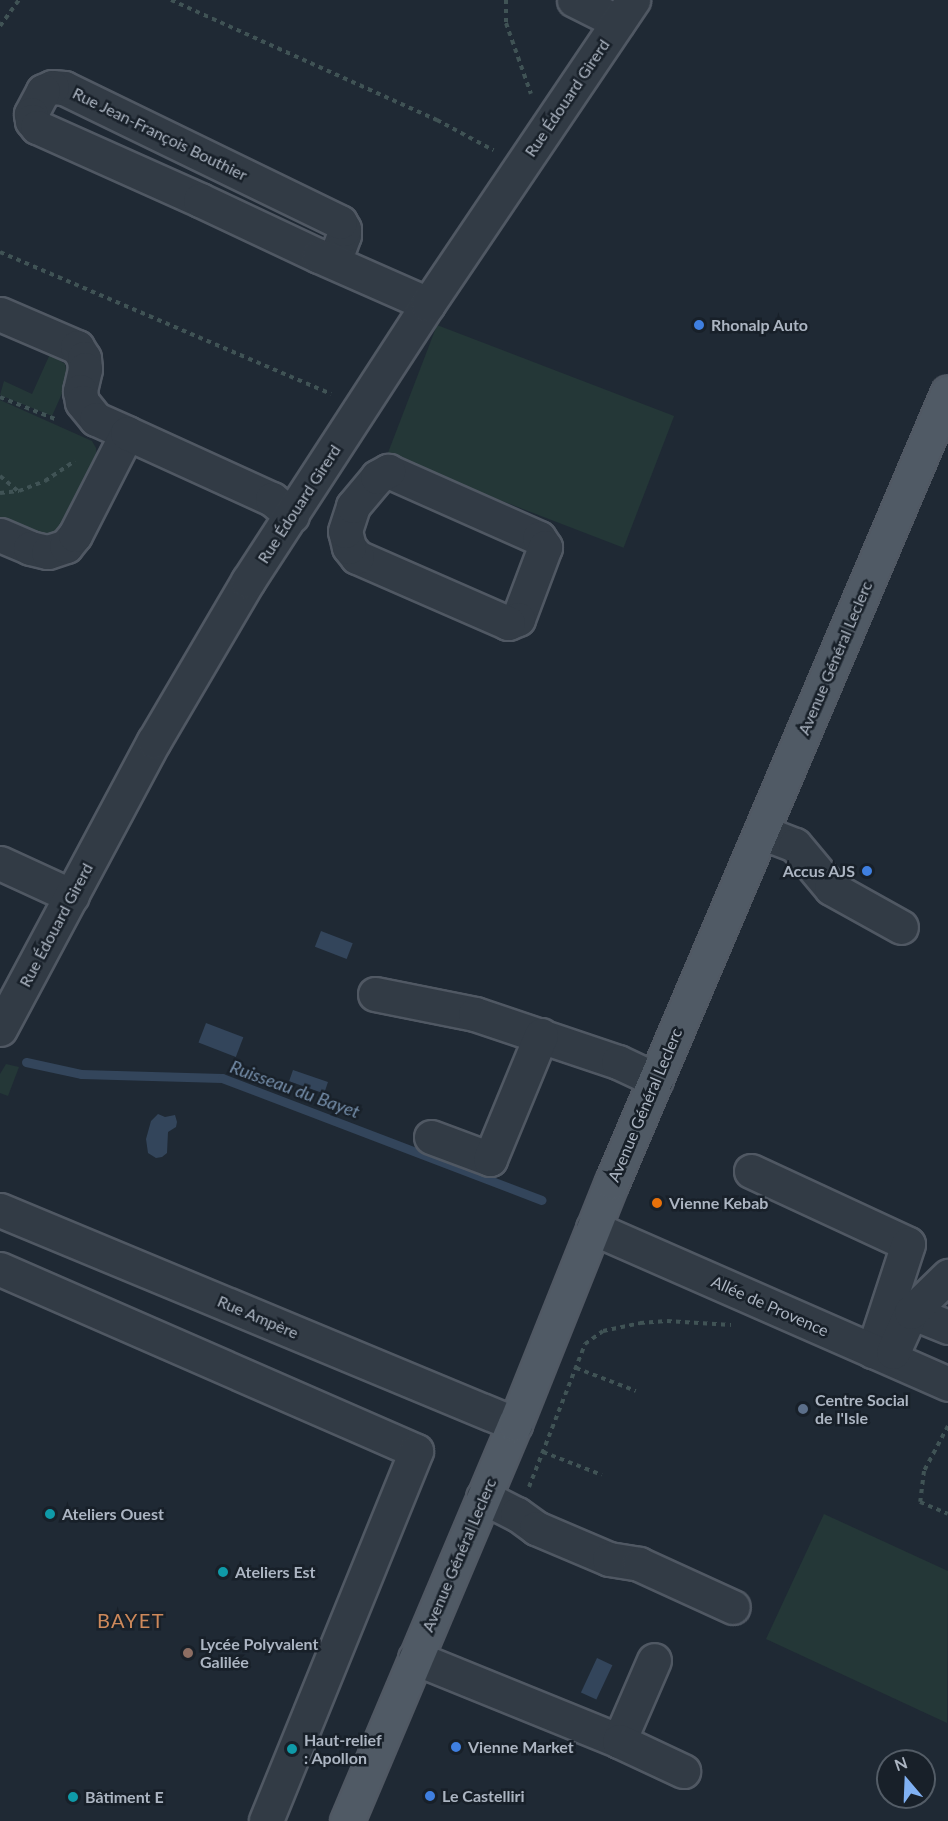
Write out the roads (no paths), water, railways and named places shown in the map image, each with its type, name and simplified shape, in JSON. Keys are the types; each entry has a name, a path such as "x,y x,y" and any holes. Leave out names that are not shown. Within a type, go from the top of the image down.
{"main road":[{"name":"Avenue Général Leclerc","path":"347,1821 515,1424 593,1228 948,392"}],"street":[{"path":"574,0 626,11"},
{"name":"Rue Édouard Girerd","path":"0,1029 177,699 248,581 428,304 626,11"},
{"name":"Rue Jean-François Bouthier","path":"334,262 344,235 340,222 64,87 52,87 44,91 31,114 32,121 37,127 334,262 428,304"},
{"path":"0,314 77,347 84,358 85,369 80,391 82,402 96,419 272,499 292,516"},
{"path":"0,535 30,548 48,552 66,546 75,535 127,433"},
{"path":"388,471 539,538 545,547 518,620 508,623 357,557 349,547 345,531 353,506 376,477 388,471"},
{"path":"311,486 353,506"},
{"path":"761,832 795,845 831,888 901,927"},
{"path":"0,863 72,896"},
{"path":"375,994 475,1014 618,1062 656,1080"},
{"path":"431,1137 490,1159 541,1035"},
{"path":"751,1171 908,1244 881,1355"},
{"name":"Rue Ampère","path":"0,1210 515,1424"},
{"name":"Allée de Provence","path":"593,1228 948,1384"},
{"path":"0,1269 416,1451 266,1821"},
{"path":"881,1355 911,1312 948,1276"},
{"path":"911,1312 948,1327"},
{"path":"483,1497 518,1514 536,1528 609,1559 639,1564 733,1607"},
{"path":"415,1658 620,1741 683,1771"},
{"path":"620,1741 654,1660"}],"water":[{"path":"321,931 353,943 347,959 315,947"},
{"path":"206,1023 243,1037 236,1057 198,1043"},
{"path":"293,1070 328,1082 324,1093 289,1081"},
{"path":"158,1114 165,1117 175,1115 177,1122 176,1127 168,1132 167,1153 156,1158 148,1153 146,1139 151,1121"},
{"path":"597,1658 612,1665 596,1700 581,1692"}],"waterway":[{"name":"Ruisseau du Bayet","path":"26,1062 81,1074 222,1078 542,1200"}],"place":[{"name":"Rhonalp Auto","path":"699,325"},
{"name":"Accus AJS","path":"867,871"},
{"name":"Vienne Kebab","path":"657,1203"},
{"name":"Centre Social de l'Isle","path":"803,1409"},
{"name":"Ateliers Ouest","path":"50,1514"},
{"name":"Ateliers Est","path":"223,1572"},
{"name":"Lycée Polyvalent Galilée","path":"188,1653"},
{"name":"Vienne Market","path":"456,1747"},
{"name":"Haut-relief : Apollon","path":"292,1749"},
{"name":"Le Castelliri","path":"430,1796"},
{"name":"Bâtiment E","path":"73,1797"}],"district":[{"name":"BAYET","path":"131,1620"}]}
